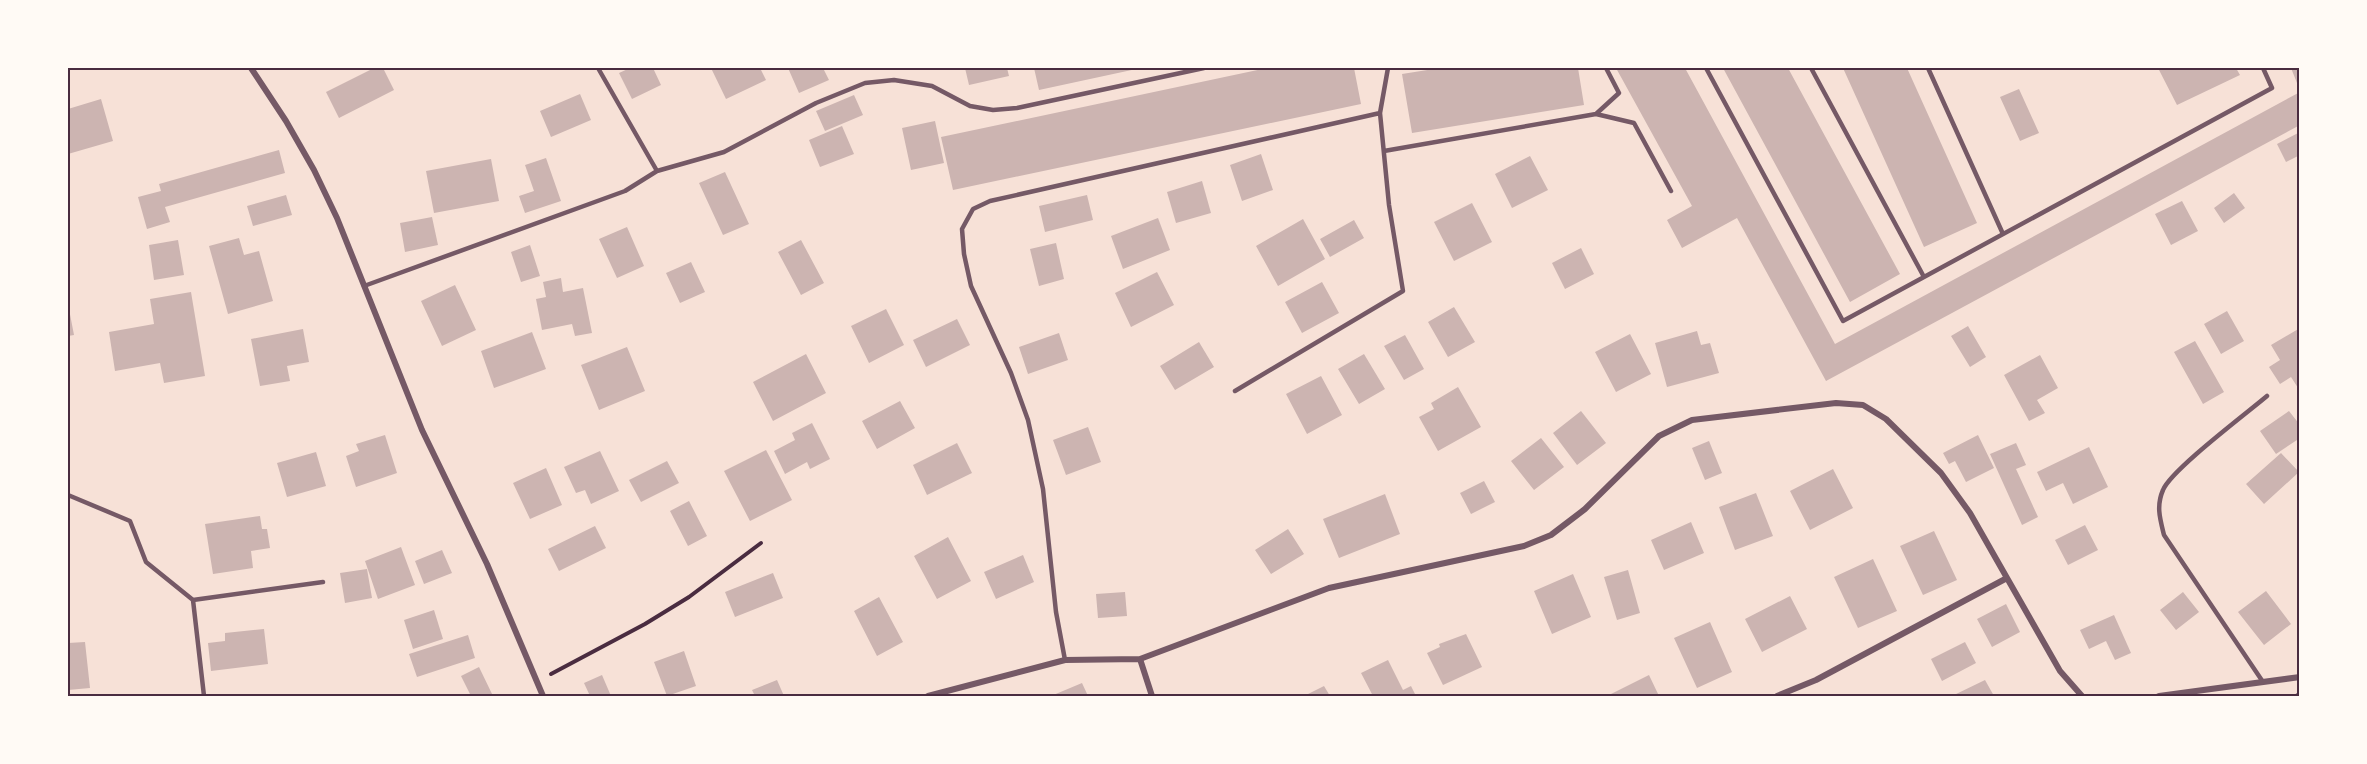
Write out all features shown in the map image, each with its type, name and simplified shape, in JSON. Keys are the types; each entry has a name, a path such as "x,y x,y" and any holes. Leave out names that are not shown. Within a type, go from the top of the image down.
{"street":[{"path":"251,68 286,121 314,170 337,218 422,430 488,564 543,696"},
{"path":"928,696 1065,660 1140,659 1329,588 1496,554 1524,546 1551,535 1585,509 1659,436 1692,420 1836,403 1863,405 1886,419 1941,473 1970,513 2060,671 2082,696"},
{"path":"1777,696 1816,680 2007,578"},
{"path":"1140,659 1152,696"},
{"path":"2159,696 2300,677"}],"lane":[{"path":"598,68 657,171"},
{"path":"364,286 625,191 657,171 724,152 816,103 865,83 894,80 932,86 970,106 993,110 1017,108 1204,68"},
{"path":"1235,391 1403,291 1389,205 1380,113 1388,68"},
{"path":"1596,114 1619,93 1606,68"},
{"path":"1706,68 1843,321 2272,88 2263,68"},
{"path":"1811,68 1924,277"},
{"path":"1928,68 2003,234"},
{"path":"1065,660 1056,612 1043,489 1028,420 1011,373 968,275 962,229 973,209 990,201 1380,113"},
{"path":"1384,151 1596,114 1634,123 1671,190"},
{"path":"2263,682 2164,535 2158,511 2163,488 2180,469 2267,396"},
{"path":"68,495 130,521 146,562 193,600 204,696"},
{"path":"193,600 324,582"}],"path":[{"path":"537,681 645,624 689,597 760,543"}],"building":[{"path":"374,68 383,68 394,90 339,118 326,92"},
{"path":"630,68 653,68 661,85 632,99 619,73"},
{"path":"711,68 760,68 766,80 726,99"},
{"path":"788,68 823,68 829,80 799,93"},
{"path":"965,68 1007,68 1009,76 969,85"},
{"path":"1034,68 1141,68 1039,90"},
{"path":"1267,68 1354,68 1361,104 953,190 941,137"},
{"path":"1440,68 1578,68 1584,105 1412,133 1402,74"},
{"path":"1616,68 1685,68 1835,344 2300,92 2300,125 1826,381 1737,218 1682,248 1667,220 1692,206"},
{"path":"1723,68 1788,68 1900,274 1850,302"},
{"path":"1843,68 1907,68 1977,223 1924,247"},
{"path":"2158,68 2236,68 2240,75 2177,105"},
{"path":"2291,68 2300,68 2300,88 2299,88"},
{"path":"2019,89 2039,133 2020,141 2000,97"},
{"path":"580,94 591,120 551,137 540,111"},
{"path":"854,95 863,115 825,131 816,111"},
{"path":"101,99 113,141 68,154 68,109"},
{"path":"935,121 944,163 911,170 902,128"},
{"path":"842,126 854,154 820,167 809,140"},
{"path":"2300,132 2300,155 2286,162 2277,144"},
{"path":"279,150 285,173 165,207 170,222 147,229 138,197 161,191 159,184"},
{"path":"1261,154 1273,190 1242,201 1230,165"},
{"path":"1530,156 1548,190 1512,208 1495,174"},
{"path":"546,158 561,201 525,213 519,196 534,191 525,165"},
{"path":"491,159 499,201 434,213 426,171"},
{"path":"725,172 749,224 723,235 699,183"},
{"path":"1202,181 1211,213 1176,223 1167,192"},
{"path":"2234,193 2245,208 2224,223 2214,208"},
{"path":"286,195 292,215 253,226 247,206"},
{"path":"1087,195 1093,220 1045,232 1039,206"},
{"path":"2182,201 2198,231 2171,245 2155,214"},
{"path":"1472,203 1492,242 1454,261 1434,222"},
{"path":"432,217 438,245 405,252 400,223"},
{"path":"1158,218 1170,250 1123,269 1111,236"},
{"path":"1303,219 1325,259 1278,286 1256,246"},
{"path":"1354,220 1364,238 1330,257 1320,239"},
{"path":"627,227 644,266 617,278 599,239"},
{"path":"239,238 244,255 259,251 273,301 228,314 209,246"},
{"path":"178,240 184,275 154,280 149,245"},
{"path":"801,240 824,283 801,295 778,252"},
{"path":"1056,243 1064,279 1039,286 1030,249"},
{"path":"530,245 540,276 521,282 511,252"},
{"path":"1581,248 1594,274 1565,289 1552,263"},
{"path":"691,262 705,292 680,303 666,273"},
{"path":"1157,272 1174,305 1131,327 1115,293"},
{"path":"561,278 563,292 583,288 592,333 575,336 572,324 542,330 536,299 546,297 543,282"},
{"path":"1322,282 1339,313 1302,333 1285,302"},
{"path":"455,285 476,330 442,346 421,301"},
{"path":"191,292 205,376 164,383 160,363 115,371 109,332 154,324 150,299"},
{"path":"68,304 74,335 68,336"},
{"path":"1454,307 1475,342 1448,357 1428,322"},
{"path":"886,309 904,345 869,363 851,326"},
{"path":"2227,311 2244,341 2221,354 2204,324"},
{"path":"957,319 970,345 926,367 913,340"},
{"path":"1968,326 1986,357 1970,367 1951,336"},
{"path":"2300,328 2300,391 2291,377 2280,384 2269,367 2280,360 2271,345"},
{"path":"303,329 309,362 287,366 290,381 260,386 251,339"},
{"path":"1697,331 1701,345 1710,343 1719,373 1667,387 1655,343"},
{"path":"532,332 546,369 494,388 481,351"},
{"path":"1059,333 1068,360 1028,374 1019,347"},
{"path":"1630,334 1651,374 1616,392 1595,352"},
{"path":"1405,335 1424,369 1404,380 1384,346"},
{"path":"2195,341 2224,392 2203,404 2174,352"},
{"path":"1199,342 1214,367 1175,390 1160,366"},
{"path":"627,347 645,391 599,410 581,365"},
{"path":"806,354 826,393 773,421 753,382"},
{"path":"1364,354 1385,389 1359,404 1338,369"},
{"path":"2040,355 2058,388 2037,400 2045,413 2029,421 2004,375"},
{"path":"1321,376 1342,415 1307,434 1286,394"},
{"path":"1458,387 1481,427 1438,451 1419,417 1434,409 1431,403"},
{"path":"900,401 915,428 877,449 862,421"},
{"path":"1581,411 1606,443 1577,465 1553,433"},
{"path":"2289,411 2300,425 2300,438 2276,454 2260,431"},
{"path":"812,423 830,459 810,469 807,462 785,474 774,451 795,440 792,433"},
{"path":"1088,427 1101,462 1066,475 1053,440"},
{"path":"385,435 397,473 356,487 346,456 359,451 356,444"},
{"path":"1978,435 1994,468 1966,482 1955,461 1949,464 1943,453"},
{"path":"1541,438 1564,467 1534,490 1511,461"},
{"path":"1709,441 1722,473 1705,480 1692,448"},
{"path":"957,443 972,473 927,495 913,465"},
{"path":"2016,443 2026,465 2016,469 2038,517 2022,525 1990,454"},
{"path":"2089,447 2108,487 2073,504 2063,483 2046,491 2037,472"},
{"path":"766,450 792,500 750,521 724,471"},
{"path":"600,451 619,491 591,504 585,490 576,493 564,467"},
{"path":"316,452 326,486 287,497 277,463"},
{"path":"2281,453 2299,472 2264,504 2246,484"},
{"path":"667,461 679,483 641,502 629,480"},
{"path":"546,468 562,505 530,519 513,483"},
{"path":"1833,469 1853,508 1810,530 1790,491"},
{"path":"1484,481 1495,502 1471,514 1460,493"},
{"path":"1756,493 1773,536 1735,550 1719,507"},
{"path":"1385,494 1400,534 1339,558 1323,519"},
{"path":"689,501 707,536 688,546 670,511"},
{"path":"260,516 262,529 267,529 270,548 251,551 253,568 213,574 205,524"},
{"path":"1691,522 1704,553 1664,570 1651,540"},
{"path":"2085,525 2098,550 2068,565 2055,540"},
{"path":"595,526 606,548 559,571 548,549"},
{"path":"1288,529 1304,554 1271,574 1255,550"},
{"path":"1934,531 1957,580 1923,595 1900,546"},
{"path":"948,537 971,581 937,599 914,556"},
{"path":"401,547 415,585 378,599 365,561"},
{"path":"442,550 452,573 424,584 415,561"},
{"path":"1023,555 1034,582 996,599 984,572"},
{"path":"1873,559 1897,611 1858,628 1834,577"},
{"path":"367,569 372,598 345,603 340,573"},
{"path":"1628,570 1640,613 1617,620 1604,577"},
{"path":"773,573 783,598 735,617 725,592"},
{"path":"1573,574 1591,617 1552,634 1534,591"},
{"path":"2266,591 2291,624 2264,645 2238,612"},
{"path":"1125,592 1127,616 1098,618 1096,594"},
{"path":"2183,592 2199,612 2176,630 2160,610"},
{"path":"1790,596 1807,629 1762,652 1745,619"},
{"path":"879,597 903,642 877,656 854,611"},
{"path":"2006,604 2020,632 1992,647 1977,619"},
{"path":"434,610 443,639 413,649 404,620"},
{"path":"2114,615 2131,653 2115,660 2106,641 2089,649 2080,630"},
{"path":"1710,622 1732,672 1697,688 1674,638"},
{"path":"264,629 268,664 211,671 208,643 225,641 225,633"},
{"path":"1466,634 1482,667 1443,685 1427,653 1440,647 1439,644"},
{"path":"468,635 475,658 417,677 409,654"},
{"path":"85,642 90,688 68,690 68,643"},
{"path":"1965,642 1976,663 1942,681 1931,659"},
{"path":"684,651 696,686 667,696 654,662"},
{"path":"1388,660 1403,690 1411,686 1416,696 1373,696 1361,673"},
{"path":"479,667 493,696 471,696 461,676"},
{"path":"602,675 611,696 590,696 584,683"},
{"path":"1649,675 1659,696 1609,696 1609,695"},
{"path":"777,680 784,696 755,696 752,690"},
{"path":"1985,680 1994,696 1952,696"},
{"path":"1082,683 1088,696 1051,696"},
{"path":"1324,686 1330,696 1304,696"}]}
